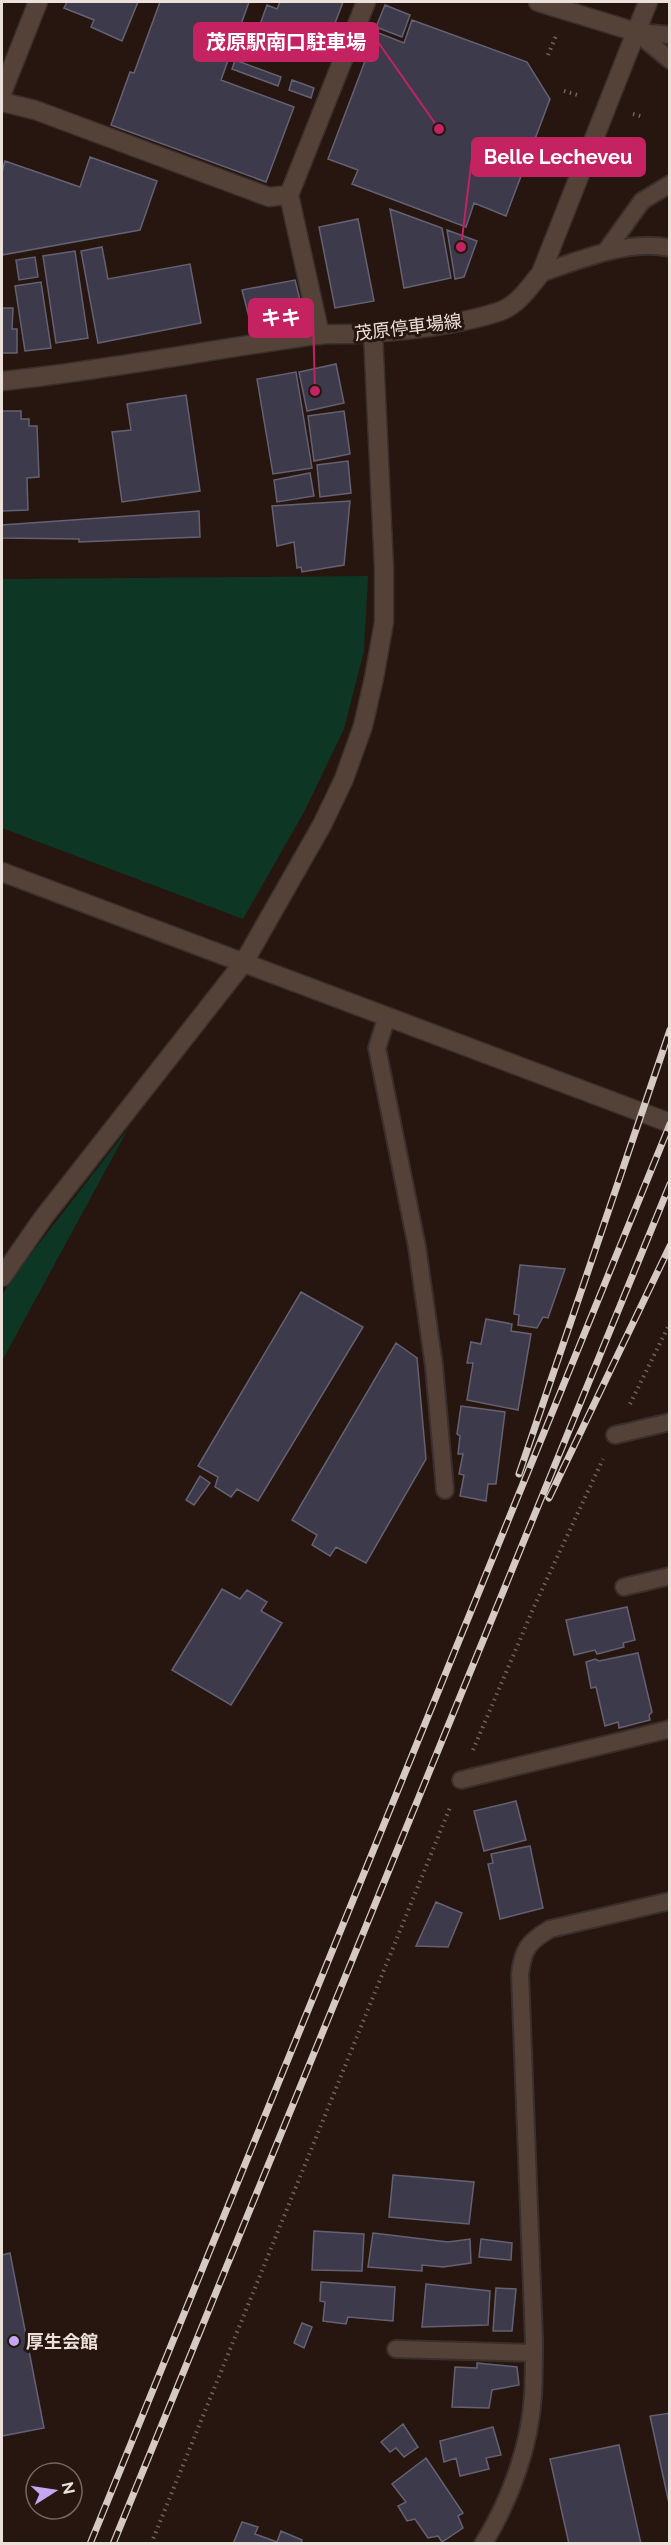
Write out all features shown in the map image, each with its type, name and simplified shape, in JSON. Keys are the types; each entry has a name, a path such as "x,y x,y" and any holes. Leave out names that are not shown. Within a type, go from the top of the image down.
{"street":[{"path":"2,93 38,2"},
{"path":"320,335 289,195 366,2"},
{"path":"538,2 636,32"},
{"name":"茂原停車場線","path":"2,381 74,373 320,335 373,333 465,320 501,311 523,296 541,273 648,2"},
{"path":"2,102 35,110 269,197 289,195"},
{"path":"2,1277 43,1218 244,962 322,825 363,726 384,622 384,568 373,333"},
{"path":"2,872 669,1123"}],"lane":[{"path":"636,32 669,35"},
{"path":"636,32 669,60"},
{"path":"606,251 642,201 669,184"},
{"path":"541,273 606,251 660,246 669,248"},
{"path":"387,1016 377,1048 417,1247 434,1366 445,1490"},
{"path":"615,1435 669,1422"},
{"path":"624,1587 669,1576"},
{"path":"461,1780 669,1729"},
{"path":"483,2544 497,2522 525,2447 533,2397 534,2353 520,1974 522,1954 534,1939 550,1929 669,1901"},
{"path":"396,2349 534,2353"}],"path":[{"path":"152,2544 461,1780 533,1609 669,1323"}],"green space":[{"path":"368,576 364,651 344,729 304,812 243,919 2,828 2,579"},
{"path":"128,1129 2,1361 2,1295 16,1273"}],"building":[{"path":"67,2 138,2 122,41 91,27 94,20 64,8"},
{"path":"160,2 249,2 221,80 294,107 266,182 111,125 130,72 134,73"},
{"path":"280,2 343,2 323,55 258,30 267,5 277,9"},
{"path":"385,5 410,15 402,37 376,27"},
{"path":"412,20 527,62 550,99 506,216 474,203 466,227 352,184 358,170 328,159 376,32 404,43"},
{"path":"235,60 281,77 278,86 232,69"},
{"path":"292,80 314,88 311,98 289,90"},
{"path":"90,157 157,181 140,230 2,255 2,172 5,161 80,187"},
{"path":"390,209 442,228 451,278 404,288"},
{"path":"358,219 374,301 335,308 319,227"},
{"path":"447,230 477,241 464,277 455,279"},
{"path":"102,247 108,279 190,264 201,323 98,343 81,251"},
{"path":"75,251 88,338 56,343 43,256"},
{"path":"35,257 38,277 19,280 16,260"},
{"path":"295,280 301,304 297,312 250,321 242,290"},
{"path":"41,282 51,348 25,351 15,286"},
{"path":"2,308 13,308 12,329 17,329 17,353 2,353"},
{"path":"336,364 344,403 307,411 299,372"},
{"path":"296,372 312,468 273,474 257,379"},
{"path":"186,395 200,491 122,502 112,432 131,430 127,404"},
{"path":"2,411 21,411 21,419 29,419 29,426 37,426 39,477 27,478 28,510 2,511"},
{"path":"344,411 350,454 314,461 308,416"},
{"path":"348,461 351,493 320,497 317,465"},
{"path":"310,473 314,496 277,502 274,480"},
{"path":"350,501 344,565 302,572 301,567 297,568 294,542 277,546 272,506"},
{"path":"199,511 200,537 79,542 79,539 2,538 2,525"},
{"path":"520,1265 565,1269 548,1318 543,1317 537,1328 518,1325 519,1315 514,1314"},
{"path":"301,1292 363,1327 258,1501 237,1489 231,1497 215,1487 218,1477 198,1466"},
{"path":"486,1319 512,1324 511,1331 531,1334 518,1410 467,1400 473,1363 467,1363 471,1342 481,1344"},
{"path":"396,1343 417,1358 426,1459 366,1563 336,1547 330,1556 312,1545 317,1535 292,1520"},
{"path":"461,1406 505,1412 496,1484 488,1484 486,1501 460,1496 464,1475 459,1474 463,1454 458,1454 460,1436 457,1434"},
{"path":"200,1476 210,1483 194,1505 186,1500"},
{"path":"222,1589 240,1599 247,1590 267,1602 261,1611 282,1623 231,1705 172,1670"},
{"path":"627,1607 635,1640 623,1643 624,1647 597,1654 595,1650 574,1655 566,1620"},
{"path":"638,1653 652,1712 649,1715 650,1720 619,1728 618,1722 605,1726 596,1687 591,1688 586,1662"},
{"path":"516,1801 526,1840 484,1851 474,1811"},
{"path":"530,1846 543,1908 500,1919 488,1864 493,1863 491,1854"},
{"path":"436,1902 462,1913 448,1947 416,1946"},
{"path":"393,2175 474,2182 469,2224 389,2217"},
{"path":"314,2231 364,2234 362,2271 312,2270"},
{"path":"373,2233 448,2242 470,2239 471,2263 443,2267 422,2265 422,2271 368,2267"},
{"path":"481,2239 512,2243 511,2260 479,2257"},
{"name":"厚生会館","path":"10,2253 44,2428 2,2436 2,2255"},
{"path":"321,2282 395,2287 393,2321 348,2317 346,2324 323,2321 325,2302 320,2301"},
{"path":"426,2284 490,2291 488,2325 422,2327"},
{"path":"496,2288 516,2289 512,2331 493,2331"},
{"path":"302,2323 312,2327 304,2348 294,2343"},
{"path":"477,2363 517,2367 519,2385 492,2390 489,2408 452,2407 455,2367 477,2368"},
{"path":"670,2413 670,2508 650,2416"},
{"path":"403,2424 418,2447 404,2457 396,2448 390,2452 381,2442"},
{"path":"493,2427 501,2455 486,2458 489,2469 460,2476 456,2458 444,2462 440,2441"},
{"path":"619,2445 641,2544 569,2544 550,2459"},
{"path":"426,2458 463,2513 458,2516 463,2528 442,2542 438,2536 428,2538 415,2519 407,2521 398,2506 406,2502 392,2484"},
{"path":"242,2522 258,2527 255,2534 277,2542 281,2531 302,2540 301,2544 233,2544"}],"railway":[{"path":"519,1474 670,1030"},
{"path":"90,2544 670,1124"},
{"path":"113,2544 670,1184"},
{"path":"549,1498 670,1246"}],"place":[{"name":"茂原駅南口駐車場","path":"439,129"},
{"name":"Belle Lecheveu","path":"461,247"},
{"name":"キキ","path":"315,391"},
{"name":"厚生会館","path":"14,2341"}]}
